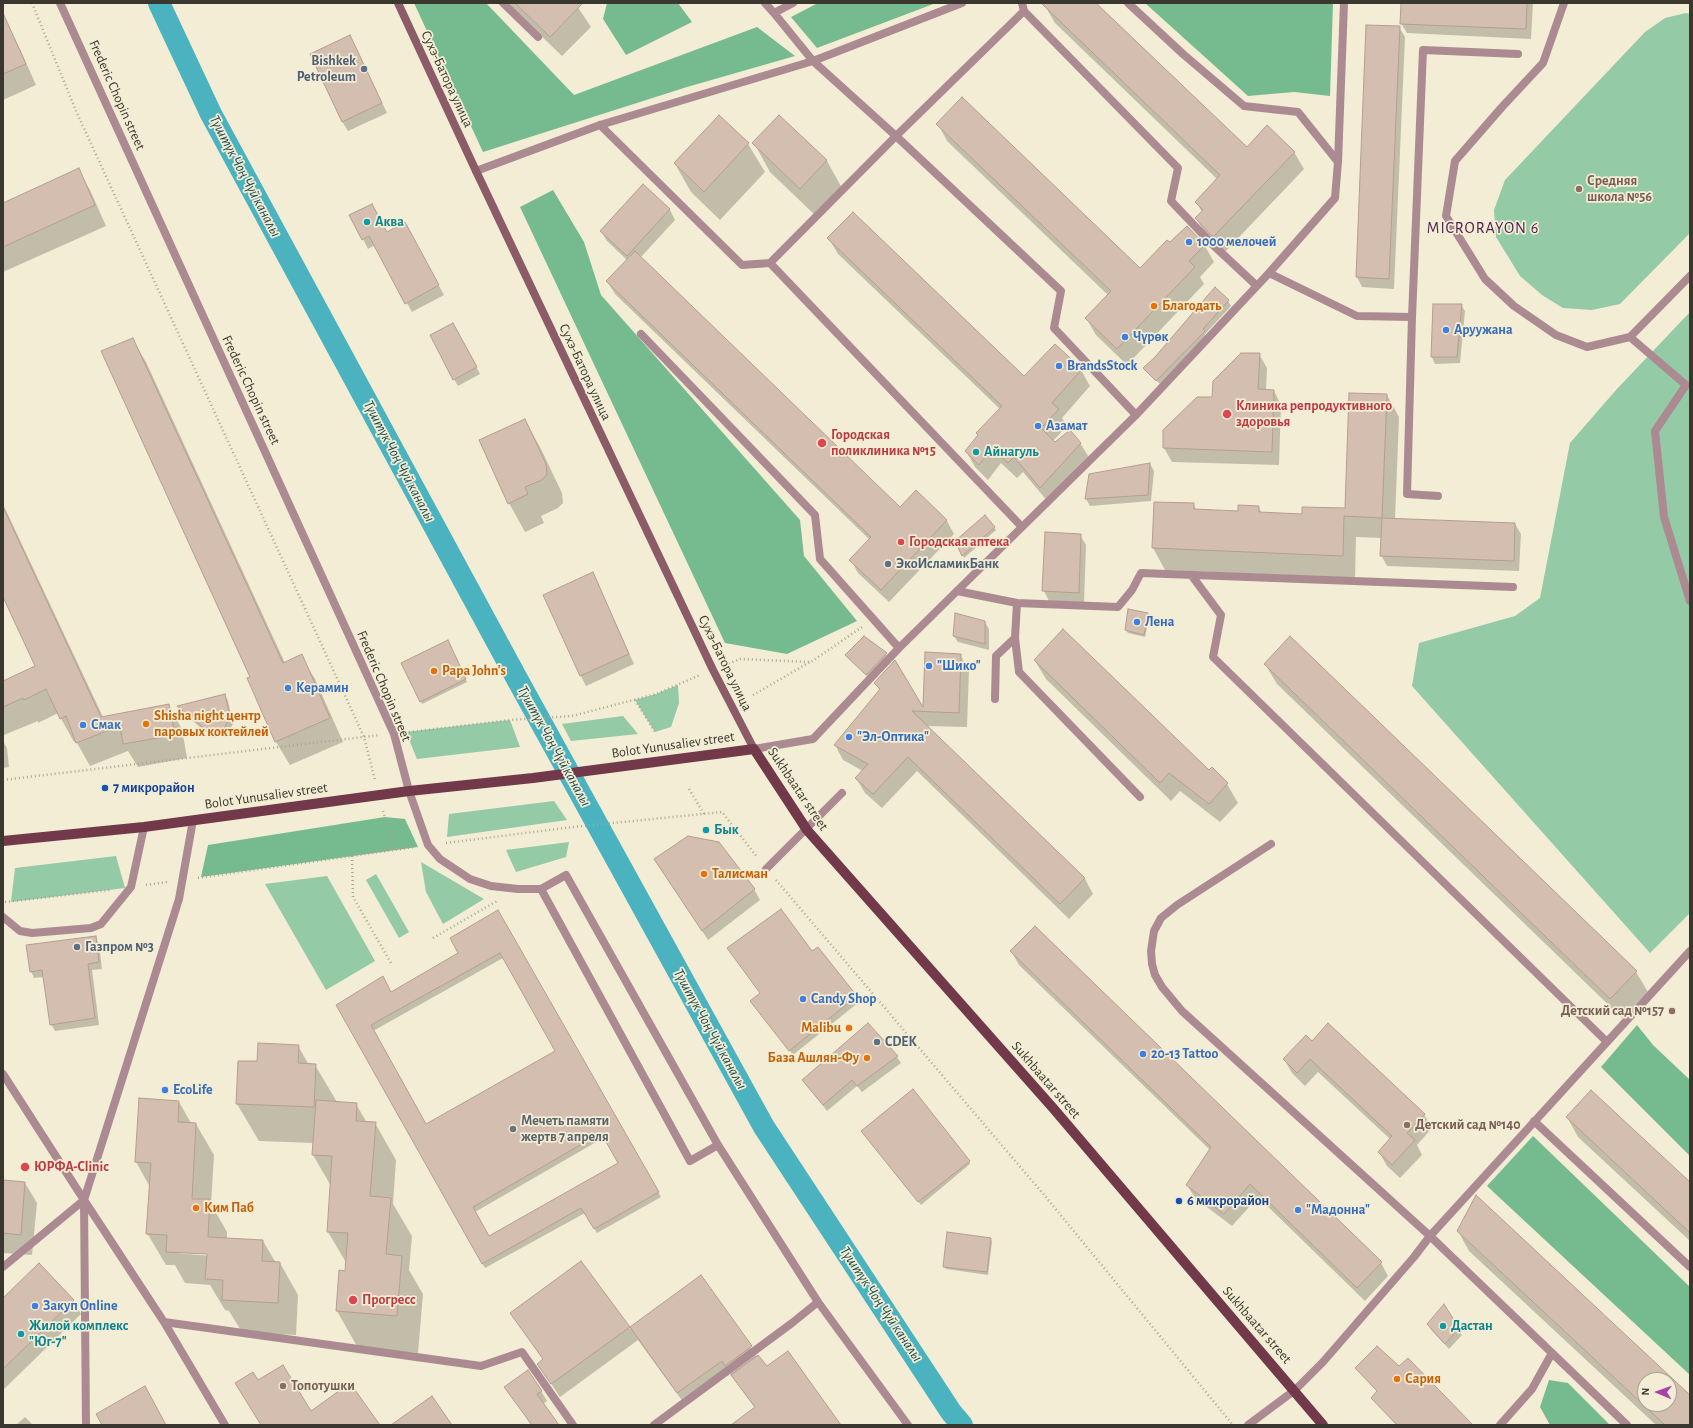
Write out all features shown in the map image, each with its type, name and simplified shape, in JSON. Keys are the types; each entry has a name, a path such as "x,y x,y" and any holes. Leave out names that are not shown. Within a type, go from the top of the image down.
{"main road":[{"name":"Сухэ-Батора улица","path":"398,3 476,171 713,670 754,749"},
{"name":"Bolot Yunusaliev street","path":"3,841 193,820 754,749"},
{"name":"Sukhbaatar street","path":"754,749 806,830 1048,1102 1323,1425"}],"street":[{"name":"Frederic Chopin street","path":"60,3 394,734 409,792 428,845 440,858 470,879 491,886 518,889 542,889"},
{"path":"503,3 538,37"},
{"path":"764,3 813,61 896,136 1061,291 1054,328 1136,415"},
{"path":"774,13 793,3"},
{"path":"476,171 600,125 813,61 962,3"},
{"path":"1128,3 1183,54 1244,106 1298,112 1338,162"},
{"path":"754,749 814,739 899,648 1136,415 1269,273 1335,198 1338,162 1344,3"},
{"path":"1564,3 1543,63 1455,161 1446,216 1484,279 1514,306 1556,335 1587,347 1630,338 1690,276"},
{"path":"600,125 742,265 770,263 1023,7 1178,168 1171,201 1212,244 1257,286"},
{"path":"1438,496 1408,494 1412,317 1423,50 1518,54"},
{"path":"770,263 1022,527"},
{"path":"1269,273 1357,316 1412,317"},
{"path":"642,334 815,515 820,559 899,648"},
{"path":"1630,338 1688,386 1655,431 1664,517 1690,601"},
{"path":"957,591 1017,603 1118,607 1132,590 1141,573 1513,587"},
{"path":"1192,576 1221,615 1212,657 1606,1041"},
{"path":"1017,603 1015,638 1019,672 1140,797"},
{"path":"995,699 996,656 1015,638"},
{"path":"766,869 842,793"},
{"path":"86,1425 84,1200 179,899 193,820"},
{"path":"3,917 20,931 32,933 91,928 101,924 132,888 144,826"},
{"path":"1271,844 1177,905 1161,918 1154,931 1151,951 1155,975 1162,987 1182,1011 1430,1236 1627,1425"},
{"path":"718,1145 690,1161 542,889 566,875 718,1145 818,1302 908,1425"},
{"path":"1248,1425 1294,1390 1323,1362 1414,1257 1430,1236 1606,1041 1690,951"},
{"path":"3,1074 164,1322 225,1425"},
{"path":"1534,1121 1690,1267"},
{"path":"3,1267 84,1200"},
{"path":"654,1425 818,1302"},
{"path":"164,1322 481,1366 522,1352 573,1425"},
{"path":"1500,1425 1532,1389 1552,1354"}],"path":[{"path":"32,3 76,111 364,737 375,780"},
{"path":"753,695 811,662 874,620"},
{"path":"3,780 510,720 572,716 656,694 740,659 811,662"},
{"path":"635,700 654,732"},
{"path":"688,789 704,814"},
{"path":"383,811 396,850"},
{"path":"445,843 573,827 722,812 766,869 1045,1196 1233,1425"},
{"path":"3,902 132,888 418,847"},
{"path":"352,856 353,897 391,963"},
{"path":"433,938 518,889"}],"green space":[{"path":"414,3 486,3 574,95 757,27 795,56 687,87 483,152"},
{"path":"607,3 678,3 692,22 626,55 603,19"},
{"path":"818,3 936,3 817,48 791,17"},
{"path":"1145,3 1333,3 1330,96 1294,92 1248,96"},
{"name":"Средняя школа №56","path":"1686,13 1690,14 1690,233 1620,304 1592,310 1563,308 1542,295 1520,276 1496,237 1494,210 1505,180 1645,32 1665,18"},
{"path":"553,190 584,242 601,295 800,520 804,556 857,621 787,654 725,643 520,207"},
{"path":"1690,312 1690,913 1650,953 1412,686 1419,643 1515,616 1540,598 1570,443 1616,390"},
{"path":"678,685 679,703 671,727 655,732 635,700 656,694"},
{"path":"623,716 638,734 571,741 562,724"},
{"path":"510,720 520,747 417,759 406,732"},
{"path":"554,801 567,820 447,837 449,814"},
{"path":"385,817 405,819 418,847 201,877 208,845"},
{"path":"569,842 566,857 516,872 506,850"},
{"path":"116,856 125,888 11,902 15,868"},
{"path":"421,862 484,899 443,924 426,892"},
{"path":"376,874 409,932 399,938 366,880"},
{"path":"327,876 375,961 326,990 265,884"},
{"path":"1637,1025 1653,1045 1690,1080 1690,1156 1601,1067"},
{"path":"1533,1136 1690,1287 1690,1375 1487,1186"},
{"path":"1549,1380 1568,1383 1610,1425 1550,1425 1540,1407"}],"building":[{"path":"515,3 583,3 550,37"},
{"path":"1041,3 1096,3 1247,147 1267,125 1295,152 1213,237 1195,218 1203,210 1195,202 1220,175"},
{"path":"1401,3 1527,3 1526,29 1400,24"},
{"path":"3,13 26,64 3,74"},
{"path":"1366,25 1400,26 1389,279 1356,277"},
{"path":"350,35 382,103 342,122 310,54"},
{"path":"962,97 1140,268 1167,240 1170,242 1187,226 1205,245 1189,261 1195,267 1117,349 1085,318 1111,291 936,124"},
{"path":"719,115 749,143 704,192 674,163"},
{"path":"779,115 827,160 800,189 752,143"},
{"path":"79,168 95,205 3,247 3,203"},
{"path":"643,184 670,209 627,256 600,231"},
{"path":"372,204 387,232 405,222 439,285 405,304 369,236 362,240 349,215"},
{"path":"853,212 1024,376 1055,344 1082,369 1052,403 1059,409 1041,428 1055,442 1070,430 1081,443 1040,488 1014,457 1008,463 992,448 979,465 965,451 978,435 976,433 1002,406 827,238"},
{"path":"635,251 900,507 916,490 947,520 881,590 849,560 871,537 606,281"},
{"path":"1215,287 1229,300 1203,329 1205,331 1156,381 1143,368 1155,357"},
{"name":"Аруужана","path":"1433,304 1462,304 1457,357 1431,357"},
{"path":"453,323 477,367 453,380 430,335"},
{"path":"133,338 283,663 302,654 330,718 275,742 247,678 250,677 101,351"},
{"name":"Клиника репродуктивного здоровья","path":"1241,353 1260,353 1258,389 1274,390 1272,452 1163,448 1163,430 1197,397 1212,397 1213,381"},
{"path":"1349,393 1387,394 1382,518 1344,516 1343,556 1152,548 1154,502 1194,503 1194,509 1238,511 1238,505 1259,506 1259,512 1302,514 1302,507 1345,508"},
{"path":"525,419 546,464 547,474 542,480 525,487 528,494 508,504 479,440"},
{"path":"1150,463 1148,495 1085,499 1089,474"},
{"path":"3,507 101,717 169,704 175,735 123,744 120,726 76,743 66,716 60,719 46,689 24,700 23,698 3,707 3,681 35,666 3,597"},
{"path":"985,515 995,527 962,556 955,541"},
{"path":"1382,518 1515,523 1514,561 1380,556"},
{"path":"1045,532 1081,534 1079,593 1042,591"},
{"path":"593,572 629,654 580,676 543,595"},
{"name":"Лена","path":"1128,609 1148,613 1144,635 1125,630"},
{"path":"955,613 985,621 985,644 953,636"},
{"path":"1063,629 1209,770 1212,767 1228,783 1209,804 1169,773 1160,783 1034,660"},
{"path":"864,636 887,653 866,675 845,655"},
{"path":"1290,636 1637,971 1610,999 1264,664"},
{"name":"Papa John's","path":"448,640 466,679 420,702 401,663"},
{"path":"925,652 961,654 959,713 912,711 1085,878 1060,904 908,757 873,794 855,778 868,764 834,745 880,689 874,683 895,660 923,707"},
{"path":"225,694 230,717 224,729 209,732 177,706"},
{"name":"Талисман","path":"688,836 719,842 755,889 702,931 654,859"},
{"name":"Candy Shop","path":"781,909 812,951 818,947 857,996 789,1051 750,1001 760,993 727,948"},
{"path":"498,910 659,1192 594,1229 581,1208 482,1264 336,1005 383,976 391,992 458,953 450,938","holes":["500,953 555,1051 426,1124 371,1025","601,1133 618,1163 489,1236 473,1207"]},
{"path":"1035,926 1382,1262 1357,1288 1250,1184 1224,1214 1186,1185 1211,1147 1010,951"},
{"path":"96,936 99,962 88,964 95,1018 50,1025 42,970 30,972 26,945"},
{"path":"868,1023 898,1056 857,1086 852,1080 823,1105 802,1080"},
{"path":"1328,1023 1425,1114 1407,1133 1415,1140 1392,1165 1378,1152 1392,1136 1310,1059 1297,1073 1283,1059 1306,1035 1312,1041"},
{"path":"258,1043 299,1045 298,1063 316,1064 314,1107 236,1104 238,1061 257,1061"},
{"path":"913,1089 970,1161 918,1202 861,1131"},
{"path":"1591,1090 1690,1182 1690,1233 1566,1117"},
{"path":"139,1098 179,1101 178,1122 196,1123 192,1199 210,1199 208,1237 263,1240 262,1261 280,1262 278,1303 222,1300 223,1280 205,1279 207,1254 166,1252 167,1235 146,1234 151,1163 135,1162"},
{"path":"316,1100 357,1103 356,1121 376,1122 370,1196 391,1198 386,1254 402,1256 397,1316 336,1311 339,1270 345,1271 348,1233 327,1232 332,1156 312,1155"},
{"path":"3,1180 25,1182 21,1235 3,1233"},
{"path":"1476,1195 1665,1372 1637,1372 1637,1399 1457,1231"},
{"path":"947,1232 991,1238 987,1272 943,1267"},
{"path":"581,1261 630,1327 551,1384 537,1364 543,1359 510,1313"},
{"name":"Жилой комплекс \"Юг-7\"","path":"39,1263 74,1300 3,1369 3,1298"},
{"path":"701,1275 752,1346 725,1366 722,1361 677,1393 630,1327"},
{"name":"Дастан","path":"1444,1304 1459,1328 1445,1344 1427,1324"},
{"name":"Сария","path":"1377,1346 1399,1366 1408,1358 1473,1425 1397,1425 1371,1398 1377,1391 1355,1368"},
{"path":"788,1351 841,1425 731,1425 755,1407 731,1375 758,1355 767,1366"},
{"path":"283,1365 311,1411 350,1383 380,1425 261,1425 235,1383 253,1372 258,1380"},
{"path":"528,1370 542,1391 537,1394 559,1425 532,1425 504,1387"},
{"path":"1677,1383 1690,1395 1690,1425 1665,1425 1651,1412 1677,1412"},
{"path":"145,1386 166,1425 102,1425 96,1414"},
{"path":"432,1396 452,1425 391,1425"}],"waterway":[{"name":"Түштүк Чоң Чүй каналы","path":"159,3 211,114 516,677 764,1127 951,1412 962,1425"}],"place":[{"name":"Bishkek Petroleum","path":"364,69"},
{"name":"Средняя школа №56","path":"1579,189"},
{"name":"Аква","path":"367,222"},
{"name":"1000 мелочей","path":"1189,242"},
{"name":"Благодать","path":"1154,306"},
{"name":"Аруужана","path":"1446,330"},
{"name":"Чүрөк","path":"1125,337"},
{"name":"BrandsStock","path":"1059,366"},
{"name":"Клиника репродуктивного здоровья","path":"1227,414"},
{"name":"Азамат","path":"1038,426"},
{"name":"Городская поликлиника №15","path":"822,443"},
{"name":"Айнагуль","path":"976,452"},
{"name":"Городская аптека","path":"901,542"},
{"name":"ЭкоИсламикБанк","path":"888,564"},
{"name":"Лена","path":"1137,622"},
{"name":"\"Шико\"","path":"929,666"},
{"name":"Papa John's","path":"434,671"},
{"name":"Керамин","path":"288,688"},
{"name":"Shisha night центр паровых коктейлей","path":"146,724"},
{"name":"Смак","path":"83,725"},
{"name":"\"Эл-Оптика\"","path":"849,737"},
{"name":"7 микрорайон","path":"105,788"},
{"name":"Бык","path":"706,830"},
{"name":"Талисман","path":"704,874"},
{"name":"Газпром №3","path":"77,947"},
{"name":"Candy Shop","path":"803,999"},
{"name":"Детский сад №157","path":"1672,1011"},
{"name":"Malibu","path":"849,1028"},
{"name":"CDEK","path":"877,1042"},
{"name":"20-13 Tattoo","path":"1143,1054"},
{"name":"База Ашлян-Фу","path":"867,1058"},
{"name":"EcoLife","path":"165,1090"},
{"name":"Детский сад №140","path":"1407,1125"},
{"name":"Мечеть памяти жертв 7 апреля","path":"513,1129"},
{"name":"ЮРФА-Clinic","path":"25,1167"},
{"name":"6 микрорайон","path":"1179,1201"},
{"name":"Ким Паб","path":"196,1208"},
{"name":"\"Мадонна\"","path":"1298,1210"},
{"name":"Прогресс","path":"353,1300"},
{"name":"Закуп Online","path":"35,1306"},
{"name":"Дастан","path":"1443,1326"},
{"name":"Жилой комплекс \"Юг-7\"","path":"21,1334"},
{"name":"Сария","path":"1397,1379"},
{"name":"Топотушки","path":"283,1386"}],"district":[{"name":"MICRORAYON 6","path":"1483,228"}]}
